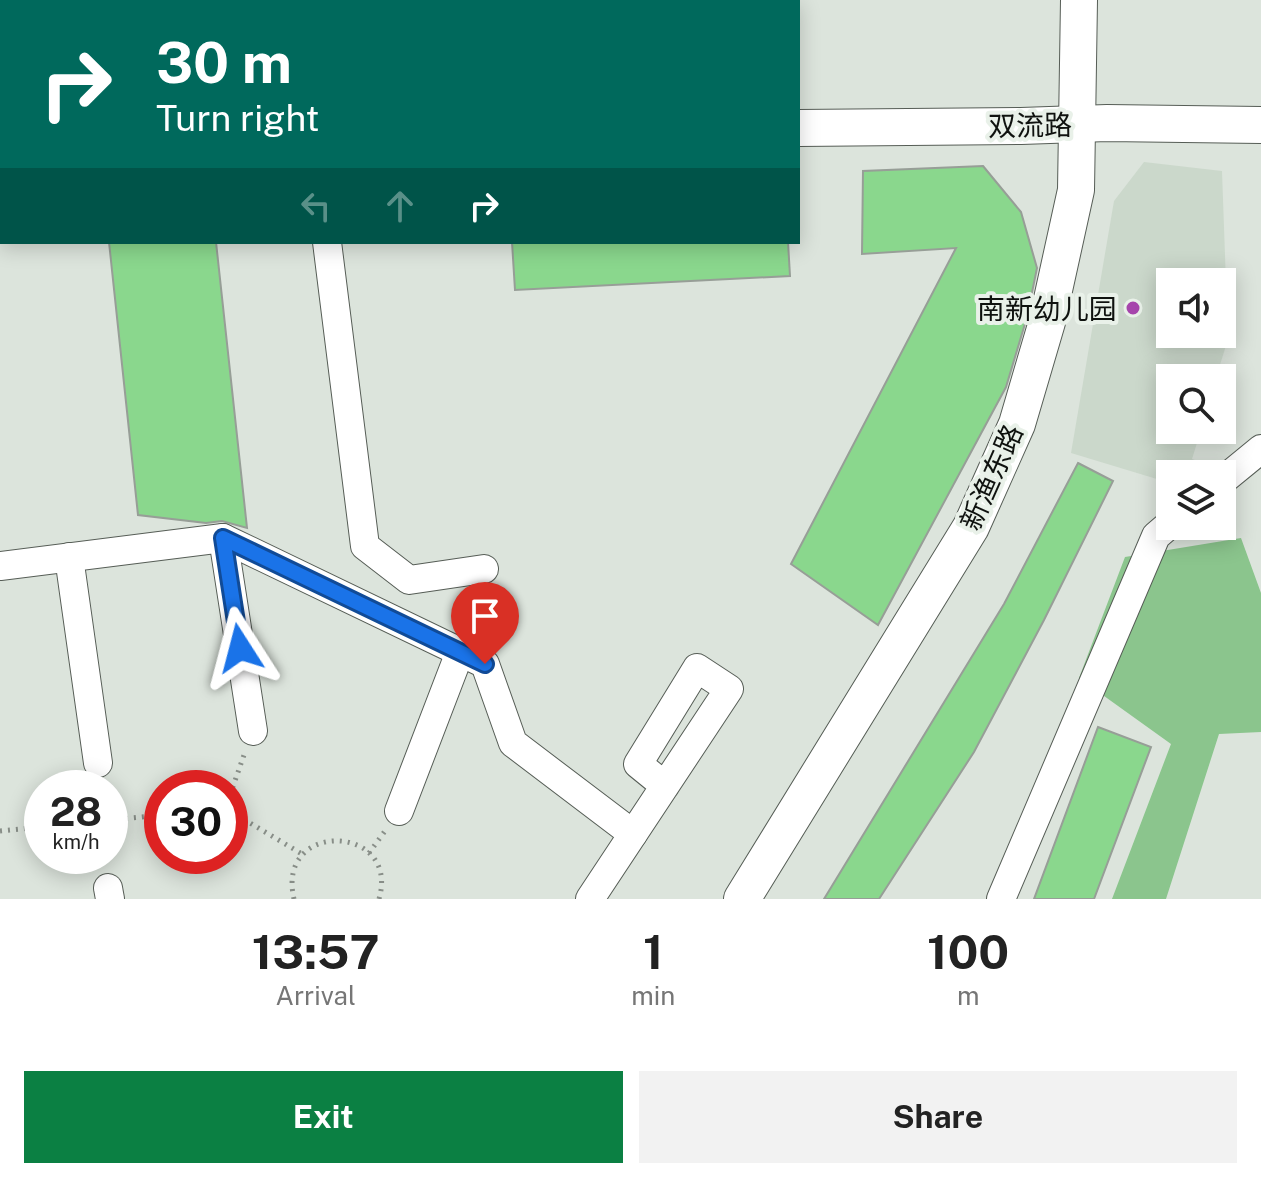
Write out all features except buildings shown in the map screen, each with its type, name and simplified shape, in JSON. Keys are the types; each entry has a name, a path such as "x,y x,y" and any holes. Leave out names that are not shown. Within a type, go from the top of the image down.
{"street":[{"name":"新渔东路","path":"742,899 971,527 1017,424 1047,322 1076,190 1079,0"},
{"name":"双流路","path":"800,128 1107,123 1261,125"},
{"path":"327,244 365,546 409,580 484,569"},
{"path":"1236,470 1261,449"},
{"path":"1001,899 1156,536"},
{"path":"223,538 253,731"},
{"path":"0,566 223,538 485,664 513,743 633,834"},
{"path":"69,557 98,763"},
{"path":"399,811 460,652"},
{"path":"590,899 665,786"}],"path":[{"path":"239,770 253,731"},
{"path":"248,822 302,854"},
{"path":"0,831 24,829"},
{"path":"294,899 291,881 294,867 302,854 314,845 343,839 357,844 378,865 382,880 379,899"}],"shaded area":[{"name":"南新幼儿园","path":"1144,162 1222,171 1225,268 1156,268 1156,348 1225,348 1220,364 1156,364 1156,444 1197,444 1192,459 1195,460 1156,460 1156,479 1071,453 1114,201"}],"green space":[{"path":"1241,538 1261,593 1261,732 1219,734 1166,899 1112,899 1171,744 1079,678 1125,557"}],"place":[{"name":"南新幼儿园","path":"1133,308"}],"route":[{"path":"240,648 223,538 485,664"}]}
